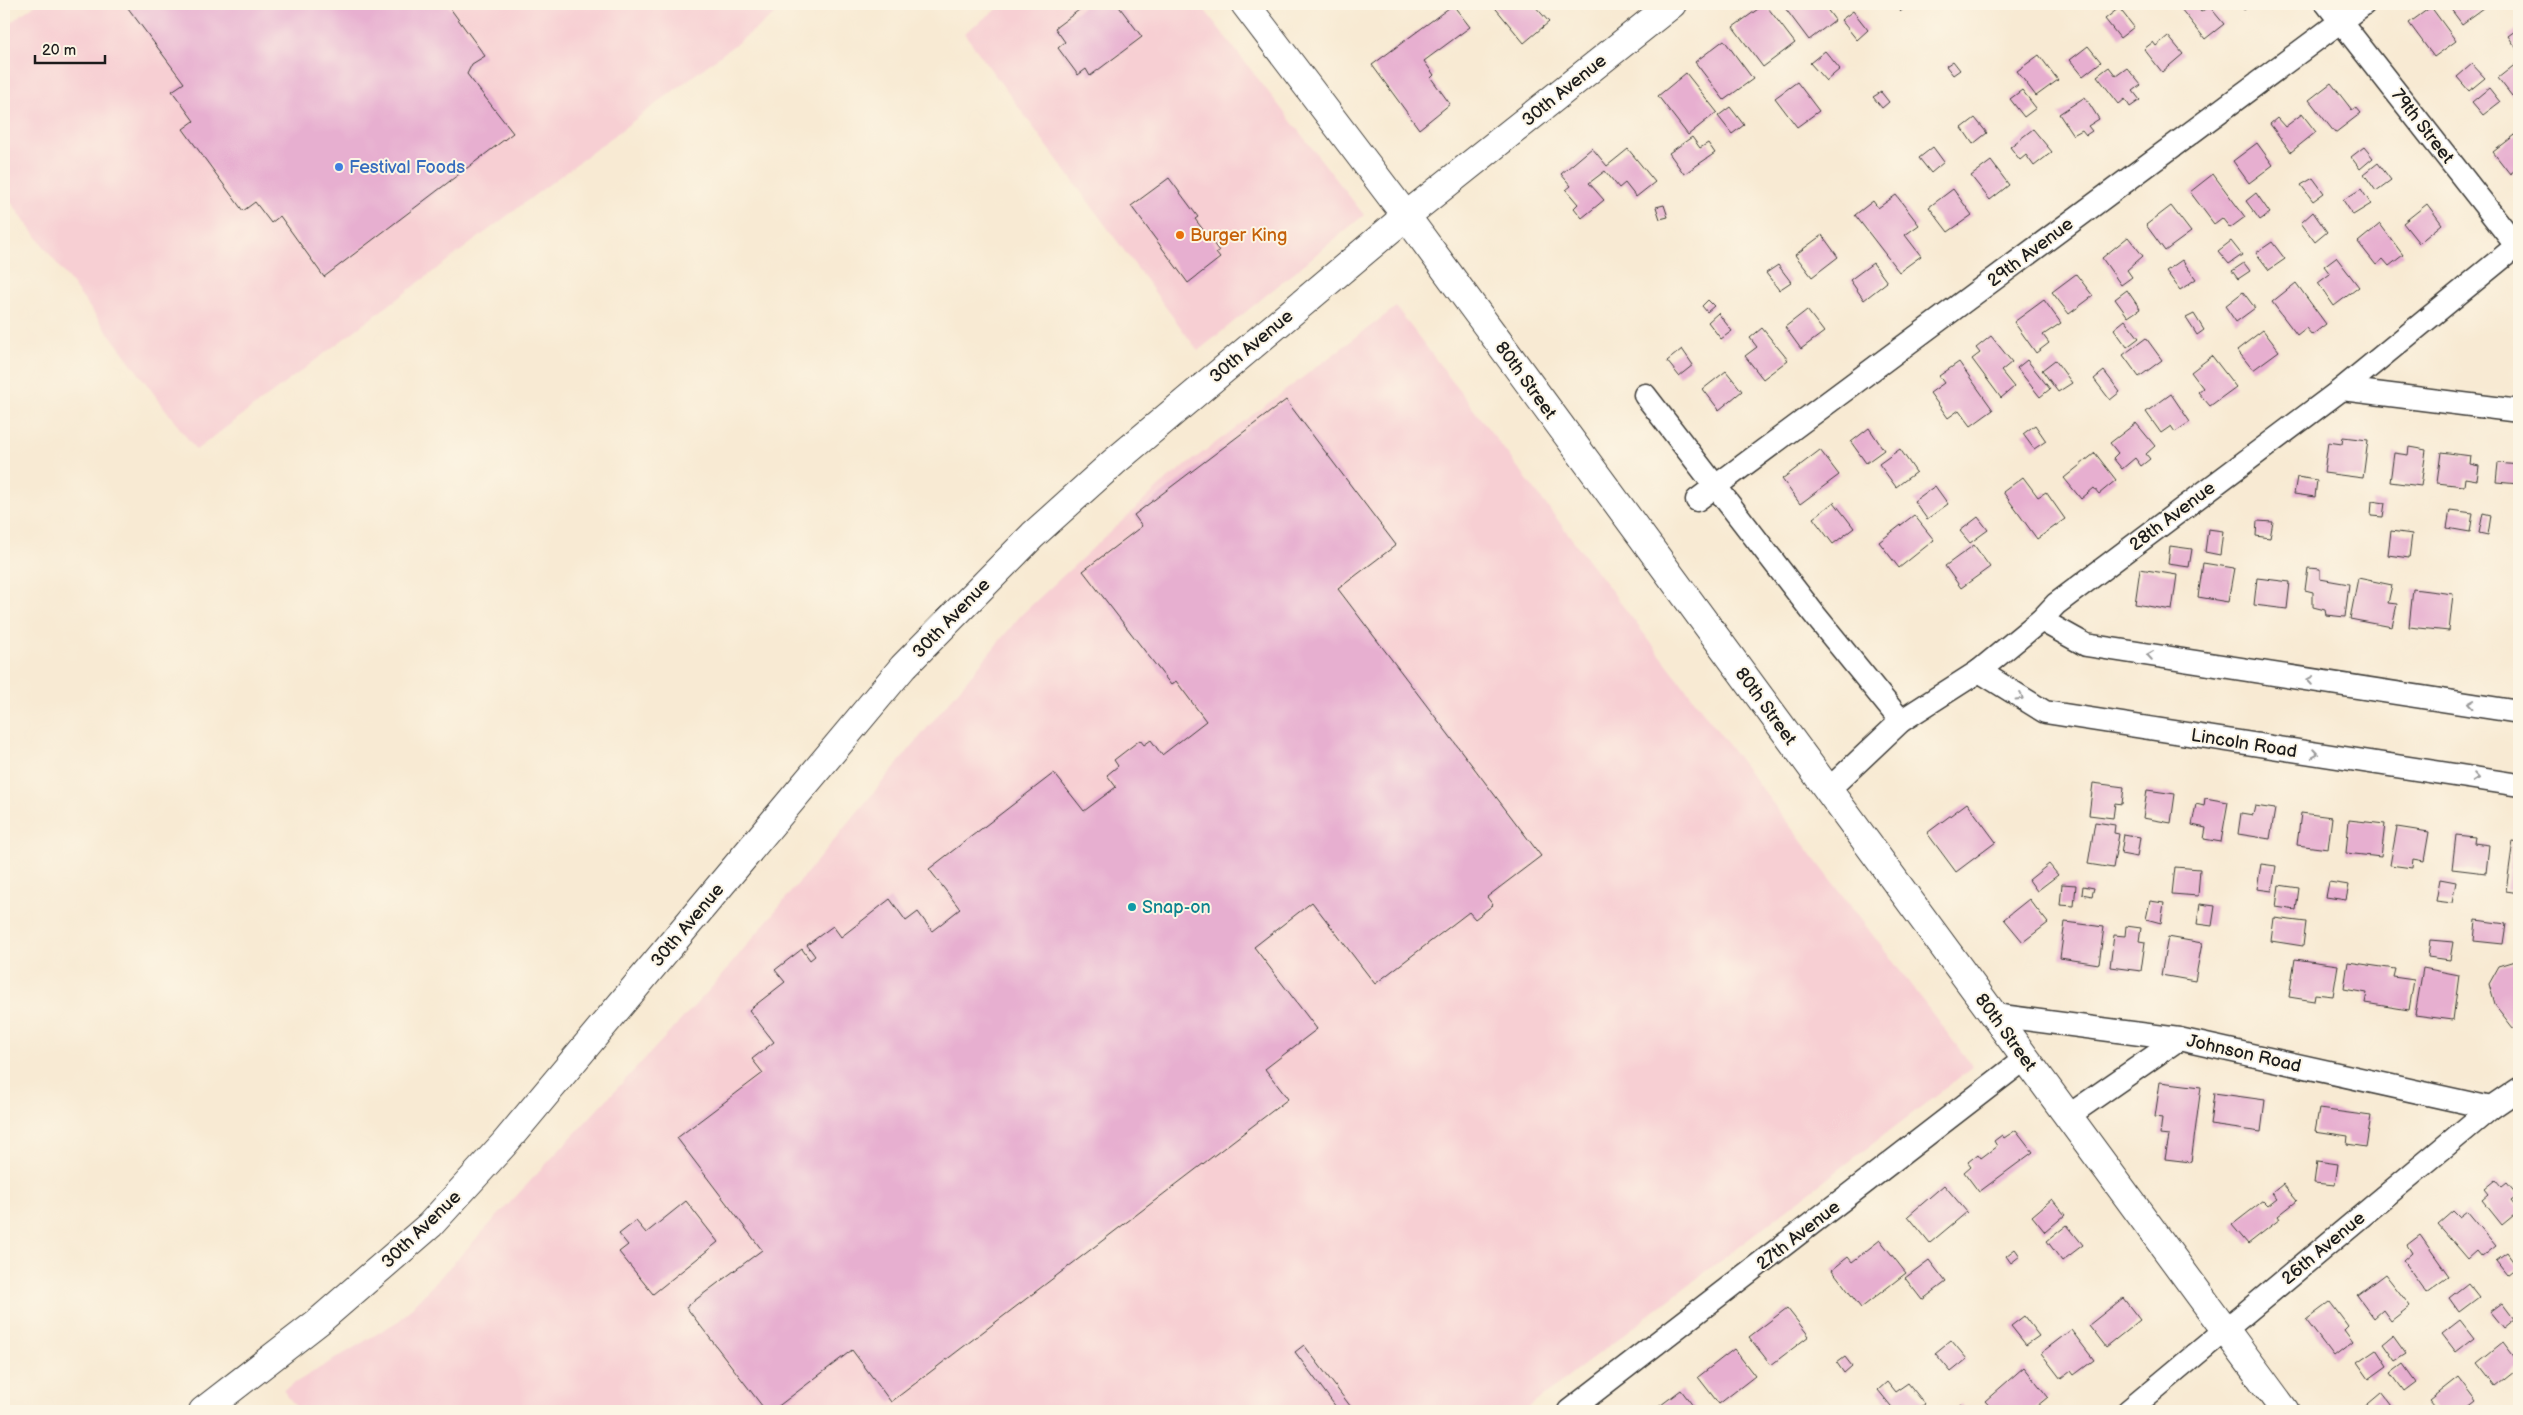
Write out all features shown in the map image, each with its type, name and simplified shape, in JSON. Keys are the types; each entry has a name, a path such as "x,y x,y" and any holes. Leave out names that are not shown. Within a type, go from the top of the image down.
{"street":[{"name":"80th Street","path":"1245,4 1406,216 2285,1411"},
{"name":"30th Avenue","path":"203,1411 318,1322 430,1225 491,1158 903,667 1033,535 1129,450 1406,216 1672,4"},
{"name":"29th Avenue","path":"1697,500 2333,13 2364,4"},
{"name":"79th Street","path":"2333,13 2519,246"},
{"name":"28th Avenue","path":"1828,790 1901,721 1979,671 2041,620 2056,604 2342,390 2519,246"},
{"path":"2342,390 2519,410"},
{"path":"1645,395 1814,614 1901,721"},
{"path":"2041,620 2086,645 2519,712"},
{"name":"Lincoln Road","path":"1979,671 2045,712 2519,785"},
{"name":"Johnson Road","path":"1994,1015 2179,1039 2490,1108"},
{"path":"2068,1116 2179,1039"},
{"name":"27th Avenue","path":"1570,1411 2026,1058"},
{"name":"26th Avenue","path":"2128,1411 2490,1108 2519,1089"}],"shaded area":[{"path":"36,4 789,4 196,450 4,193 4,27"},
{"path":"1004,4 1200,4 1364,215 1198,351 964,33"},
{"path":"1396,307 1973,1067 1524,1411 299,1411 283,1390 400,1320 712,987 1021,615 1165,481"}],"building":[{"name":"Festival Foods","path":"125,4 447,4 485,56 472,64 467,74 513,133 324,277 280,216 271,223 255,202 243,211 183,129 194,121 172,91 184,83"},
{"path":"1087,4 1117,4 1142,37 1090,76 1086,69 1078,75 1058,48 1065,42 1055,28"},
{"path":"1492,4 1533,4 1549,22 1524,43"},
{"path":"1765,4 1795,43 1763,67 1733,27"},
{"path":"1782,4 1823,4 1835,20 1809,40"},
{"path":"1896,4 1910,4 1901,11"},
{"path":"2177,4 2194,4 2201,12 2209,6 2224,24 2205,39"},
{"path":"2238,4 2252,4 2244,10"},
{"path":"2447,4 2487,4 2488,5 2462,24"},
{"path":"1453,5 1470,27 1424,61 1434,75 1431,78 1450,104 1419,129 1372,65"},
{"path":"2431,7 2456,41 2434,57 2409,23"},
{"path":"2119,8 2134,27 2120,38 2105,19"},
{"path":"1853,11 1868,30 1857,40 1841,20"},
{"path":"2519,28 2519,52 2508,36"},
{"path":"2168,36 2183,54 2162,72 2144,49 2153,42 2156,46"},
{"path":"1724,40 1753,79 1724,100 1695,62"},
{"path":"2088,46 2101,62 2083,76 2070,60"},
{"path":"1825,51 1840,69 1826,81 1810,63"},
{"path":"2039,55 2058,80 2036,96 2017,71"},
{"path":"1953,61 1960,70 1953,75 1946,66"},
{"path":"2517,63 2519,66 2519,91 2512,96 2498,78"},
{"path":"2472,64 2485,78 2469,91 2457,77"},
{"path":"2109,67 2116,76 2127,68 2141,85 2133,91 2140,100 2130,107 2125,99 2119,104 2097,76"},
{"path":"1686,73 1717,112 1688,135 1658,96"},
{"path":"1797,82 1819,111 1797,127 1775,98"},
{"path":"2331,83 2352,110 2356,107 2361,113 2335,133 2309,100"},
{"path":"2489,88 2500,102 2483,115 2472,102"},
{"path":"2022,90 2036,108 2024,117 2010,99"},
{"path":"1881,92 1889,102 1882,108 1873,97"},
{"path":"2085,97 2099,119 2088,126 2092,131 2086,135 2082,130 2073,135 2059,114"},
{"path":"1730,107 1744,125 1732,134 1718,116"},
{"path":"2302,114 2316,132 2291,152 2270,124 2277,118 2285,127"},
{"path":"1975,118 1987,133 1973,144 1962,128"},
{"path":"2033,129 2052,152 2034,166 2026,155 2020,160 2010,147"},
{"path":"2519,132 2519,167 2510,174 2493,152"},
{"path":"1692,137 1700,148 1708,143 1715,153 1684,174 1669,153"},
{"path":"2257,143 2273,165 2249,183 2233,161"},
{"path":"1933,147 1944,162 1931,173 1919,158"},
{"path":"2364,147 2373,158 2360,169 2351,157"},
{"path":"1592,148 1607,166 1628,149 1655,182 1636,197 1625,183 1619,188 1605,171 1589,183 1604,200 1582,218 1574,208 1578,204 1566,190 1571,186 1561,174"},
{"path":"1991,161 2009,185 1990,200 1971,176"},
{"path":"2378,163 2391,180 2376,191 2364,174"},
{"path":"2213,174 2245,217 2230,228 2222,218 2214,224 2190,192"},
{"name":"Burger King","path":"1169,178 1198,217 1195,219 1219,251 1216,253 1220,258 1188,283 1131,206"},
{"path":"2313,178 2324,193 2313,201 2301,185"},
{"path":"1953,189 1972,215 1948,232 1929,207"},
{"path":"2361,189 2371,204 2353,215 2343,200"},
{"path":"2256,193 2270,213 2260,220 2246,201"},
{"path":"1896,195 1919,225 1905,235 1921,256 1899,272 1855,215 1873,201 1878,208"},
{"path":"2427,204 2442,224 2419,243 2403,223"},
{"path":"1664,205 1668,217 1660,219 1656,207"},
{"path":"2171,206 2191,232 2165,251 2146,225"},
{"path":"2313,212 2327,232 2315,242 2301,223"},
{"path":"2380,224 2403,255 2389,266 2383,259 2376,265 2358,242"},
{"path":"1822,235 1838,257 1812,277 1795,255"},
{"path":"2128,237 2143,256 2127,270 2132,277 2121,285 2102,258"},
{"path":"2231,241 2242,255 2229,264 2218,251"},
{"path":"2272,242 2285,259 2269,270 2256,253"},
{"path":"2336,257 2359,287 2334,306 2318,283 2330,274 2324,266"},
{"path":"2182,260 2196,279 2180,290 2166,271"},
{"path":"1873,263 1887,282 1864,300 1850,280"},
{"path":"2244,263 2250,271 2238,279 2232,271"},
{"path":"1778,265 1791,282 1779,290 1766,273"},
{"path":"2076,274 2093,296 2069,314 2052,292"},
{"path":"2296,283 2326,324 2312,335 2306,328 2297,335 2272,302"},
{"path":"2127,290 2140,309 2128,317 2115,299"},
{"path":"2243,292 2255,308 2236,322 2225,306"},
{"path":"1708,300 1714,306 1707,312 1702,306"},
{"path":"2044,300 2061,323 2043,335 2049,343 2036,353 2014,322"},
{"path":"1807,310 1824,332 1801,349 1785,327"},
{"path":"1718,313 1732,331 1721,339 1708,322"},
{"path":"2194,314 2204,330 2197,335 2186,318"},
{"path":"2125,320 2139,338 2127,347 2114,329"},
{"path":"1762,328 1788,360 1763,379 1745,356 1757,347 1750,338"},
{"path":"2263,330 2279,351 2253,370 2237,350"},
{"path":"1991,336 2012,362 2001,371 2014,387 2001,398 1972,359 1980,353 1976,348"},
{"path":"2146,338 2162,360 2139,377 2123,355"},
{"path":"1682,349 1693,365 1679,376 1667,361"},
{"path":"2212,356 2236,387 2210,406 2198,392 2203,388 2191,372"},
{"path":"2027,360 2050,389 2040,397 2017,368"},
{"path":"2055,360 2072,383 2058,392 2042,370"},
{"path":"1959,362 1993,410 1971,426 1959,410 1948,418 1930,393 1944,383 1939,376"},
{"path":"1726,371 1742,391 1719,410 1703,389"},
{"path":"2104,371 2120,392 2110,400 2094,379"},
{"path":"2171,394 2190,422 2175,432 2171,426 2161,433 2146,412"},
{"name":"Snap-on","path":"1286,400 1396,545 1338,589 1541,856 1487,897 1493,905 1475,919 1469,912 1375,984 1312,902 1254,947 1317,1029 1265,1069 1288,1099 891,1402 852,1350 772,1411 766,1411 686,1307 762,1250 677,1138 763,1073 752,1059 774,1042 749,1010 785,982 775,970 802,949 810,960 815,956 807,945 833,926 841,937 890,899 906,921 918,912 932,931 960,909 929,869 1054,773 1084,811 1116,787 1107,775 1118,766 1114,760 1140,740 1144,745 1151,740 1162,755 1206,721 1176,681 1171,685 1083,571 1142,526 1134,515"},
{"path":"2136,423 2155,446 2146,454 2150,459 2141,466 2135,458 2122,469 2113,458 2118,453 2110,443"},
{"path":"2035,425 2046,441 2034,449 2023,434"},
{"path":"1869,428 1884,450 1866,463 1851,442"},
{"path":"2343,437 2368,440 2363,478 2324,473 2328,442 2342,444"},
{"path":"2409,447 2426,450 2421,486 2390,482 2394,453 2408,455"},
{"path":"1900,449 1916,472 1896,487 1879,464"},
{"path":"1820,450 1839,475 1800,504 1782,479"},
{"path":"2441,452 2471,456 2470,464 2479,466 2477,480 2465,478 2464,486 2437,483"},
{"path":"2095,453 2116,480 2099,494 2094,488 2081,499 2064,478"},
{"path":"2498,463 2519,465 2519,484 2496,482"},
{"path":"2023,477 2038,497 2046,492 2065,519 2037,539 2003,492"},
{"path":"2297,477 2317,480 2315,497 2294,494"},
{"path":"1935,486 1948,504 1927,519 1914,501"},
{"path":"2372,501 2385,503 2383,517 2371,516"},
{"path":"1834,502 1854,528 1833,544 1813,518"},
{"path":"2450,510 2473,513 2470,532 2447,528"},
{"path":"2483,513 2491,515 2488,535 2479,533"},
{"path":"1914,515 1934,540 1899,568 1879,542"},
{"path":"1978,517 1988,530 1970,543 1960,531"},
{"path":"2257,521 2273,522 2270,538 2256,536"},
{"path":"2208,529 2223,531 2220,555 2205,552"},
{"path":"2391,531 2412,534 2409,558 2388,555"},
{"path":"1974,545 1990,567 1961,588 1945,566"},
{"path":"2170,546 2192,549 2189,567 2168,564"},
{"path":"2203,563 2234,568 2228,602 2198,597"},
{"path":"2308,568 2320,569 2320,579 2349,584 2345,617 2326,615 2325,610 2313,607 2313,592 2305,590"},
{"path":"2140,569 2177,575 2172,610 2135,604"},
{"path":"2257,578 2290,582 2287,609 2254,605"},
{"path":"2358,578 2392,585 2388,603 2397,604 2392,627 2350,619"},
{"path":"2413,589 2453,594 2449,631 2409,627"},
{"path":"2093,783 2124,787 2122,804 2115,803 2113,818 2089,815"},
{"path":"2147,790 2175,794 2171,823 2143,818"},
{"path":"2205,798 2228,802 2221,842 2204,839 2206,828 2192,825 2196,804 2204,806"},
{"path":"1967,803 1996,842 1956,872 1927,833"},
{"path":"2255,806 2275,809 2270,839 2238,834 2241,813 2253,815"},
{"path":"2301,813 2332,817 2328,849 2297,845"},
{"path":"2349,820 2385,824 2381,857 2346,853"},
{"path":"2095,822 2115,825 2114,833 2119,834 2113,868 2088,864"},
{"path":"2397,827 2429,832 2424,861 2413,859 2412,868 2390,865"},
{"path":"2124,834 2140,837 2137,857 2121,854"},
{"path":"2456,835 2475,837 2474,843 2489,845 2486,873 2452,869"},
{"path":"2513,841 2519,842 2519,893 2506,891"},
{"path":"2049,864 2058,875 2037,891 2029,880"},
{"path":"2261,864 2276,866 2272,891 2257,889"},
{"path":"2175,867 2200,869 2198,896 2172,894"},
{"path":"2440,879 2456,882 2452,903 2436,901"},
{"path":"2329,882 2349,885 2346,900 2326,897"},
{"path":"2062,884 2076,885 2074,906 2060,905"},
{"path":"2279,885 2299,888 2296,910 2276,907"},
{"path":"2083,886 2094,888 2092,896 2082,894"},
{"path":"2029,899 2048,923 2023,942 2004,919"},
{"path":"2150,901 2164,903 2161,923 2146,919"},
{"path":"2200,904 2215,906 2212,926 2197,924"},
{"path":"2274,918 2306,922 2303,946 2271,941"},
{"path":"2476,920 2506,924 2503,944 2474,941"},
{"path":"2065,922 2104,927 2099,964 2060,958"},
{"path":"2126,926 2141,928 2139,941 2145,942 2141,971 2110,967 2114,935 2125,936"},
{"path":"2168,937 2202,943 2195,981 2161,975"},
{"path":"2430,940 2453,942 2450,960 2428,957"},
{"path":"2295,959 2338,965 2333,996 2315,994 2314,1001 2289,997"},
{"path":"2519,960 2519,1028 2513,1028 2495,1005 2489,984 2499,966"},
{"path":"2348,962 2395,969 2393,977 2414,980 2409,1010 2365,1003 2367,993 2344,989"},
{"path":"2423,968 2459,975 2453,1020 2415,1015"},
{"path":"2160,1082 2201,1087 2191,1162 2165,1159 2169,1136 2160,1135 2162,1118 2155,1117"},
{"path":"2214,1093 2265,1100 2261,1132 2210,1125"},
{"path":"2319,1109 2371,1116 2366,1147 2347,1144 2348,1136 2315,1131"},
{"path":"2016,1130 2033,1152 1979,1192 1964,1172 1971,1166 1968,1162 1978,1154 1981,1158 1997,1146 1994,1141 2002,1135 2004,1138"},
{"path":"2317,1161 2338,1164 2335,1185 2314,1183"},
{"path":"2496,1180 2502,1187 2507,1183 2518,1196 2511,1201 2519,1211 2502,1225 2482,1200 2489,1194 2485,1189"},
{"path":"2283,1184 2297,1201 2278,1216 2280,1219 2248,1244 2232,1225 2263,1201 2268,1206 2277,1199 2272,1193"},
{"path":"1944,1185 1967,1212 1930,1243 1908,1216"},
{"path":"2052,1199 2065,1215 2045,1232 2032,1216"},
{"path":"686,1201 718,1242 653,1294 619,1252 628,1245 619,1234 636,1221 646,1233"},
{"path":"2453,1211 2459,1217 2467,1211 2496,1246 2482,1257 2477,1251 2468,1259 2438,1224"},
{"path":"2067,1225 2083,1245 2062,1261 2047,1241"},
{"path":"2420,1235 2449,1276 2426,1293 2403,1261 2412,1253 2407,1245"},
{"path":"1880,1240 1906,1273 1861,1308 1832,1270 1848,1257 1852,1262"},
{"path":"2015,1249 2020,1256 2011,1263 2006,1256"},
{"path":"2507,1253 2517,1267 2507,1275 2496,1261"},
{"path":"1929,1260 1946,1282 1922,1300 1905,1278"},
{"path":"2385,1274 2410,1306 2391,1321 2383,1310 2374,1318 2357,1295"},
{"path":"2468,1283 2479,1297 2459,1312 2449,1298"},
{"path":"2123,1298 2140,1320 2106,1347 2089,1325"},
{"path":"2330,1302 2348,1326 2344,1330 2353,1342 2334,1357 2306,1320"},
{"path":"2502,1303 2514,1319 2503,1328 2490,1312"},
{"path":"1787,1308 1809,1336 1771,1365 1749,1337"},
{"path":"2024,1316 2039,1336 2026,1345 2011,1326"},
{"path":"2460,1320 2474,1338 2456,1352 2442,1334"},
{"path":"2071,1330 2094,1360 2074,1375 2071,1371 2061,1379 2041,1353"},
{"path":"2393,1336 2406,1354 2395,1361 2383,1344"},
{"path":"1951,1340 1967,1359 1951,1372 1935,1353"},
{"path":"2503,1342 2519,1363 2519,1367 2495,1386 2477,1363"},
{"path":"1304,1345 1354,1411 1339,1411 1295,1352"},
{"path":"1734,1349 1755,1376 1719,1404 1698,1377"},
{"path":"2376,1349 2387,1366 2369,1379 2357,1362"},
{"path":"1845,1357 1852,1366 1844,1373 1837,1363"},
{"path":"2403,1364 2416,1382 2404,1391 2391,1373"},
{"path":"2024,1367 2048,1397 2031,1411 1994,1411 1985,1401"},
{"path":"2458,1377 2476,1401 2463,1411 2438,1411 2429,1400"},
{"path":"1887,1382 1895,1392 1908,1383 1925,1404 1916,1411 1895,1411 1878,1390"},
{"path":"1681,1390 1697,1411 1653,1411"},
{"path":"2381,1393 2394,1410 2365,1411 2362,1409"},
{"path":"1961,1404 1967,1411 1953,1411"}],"place":[{"name":"Festival Foods","path":"339,167"},
{"name":"Burger King","path":"1180,235"},
{"name":"Snap-on","path":"1132,907"}]}
